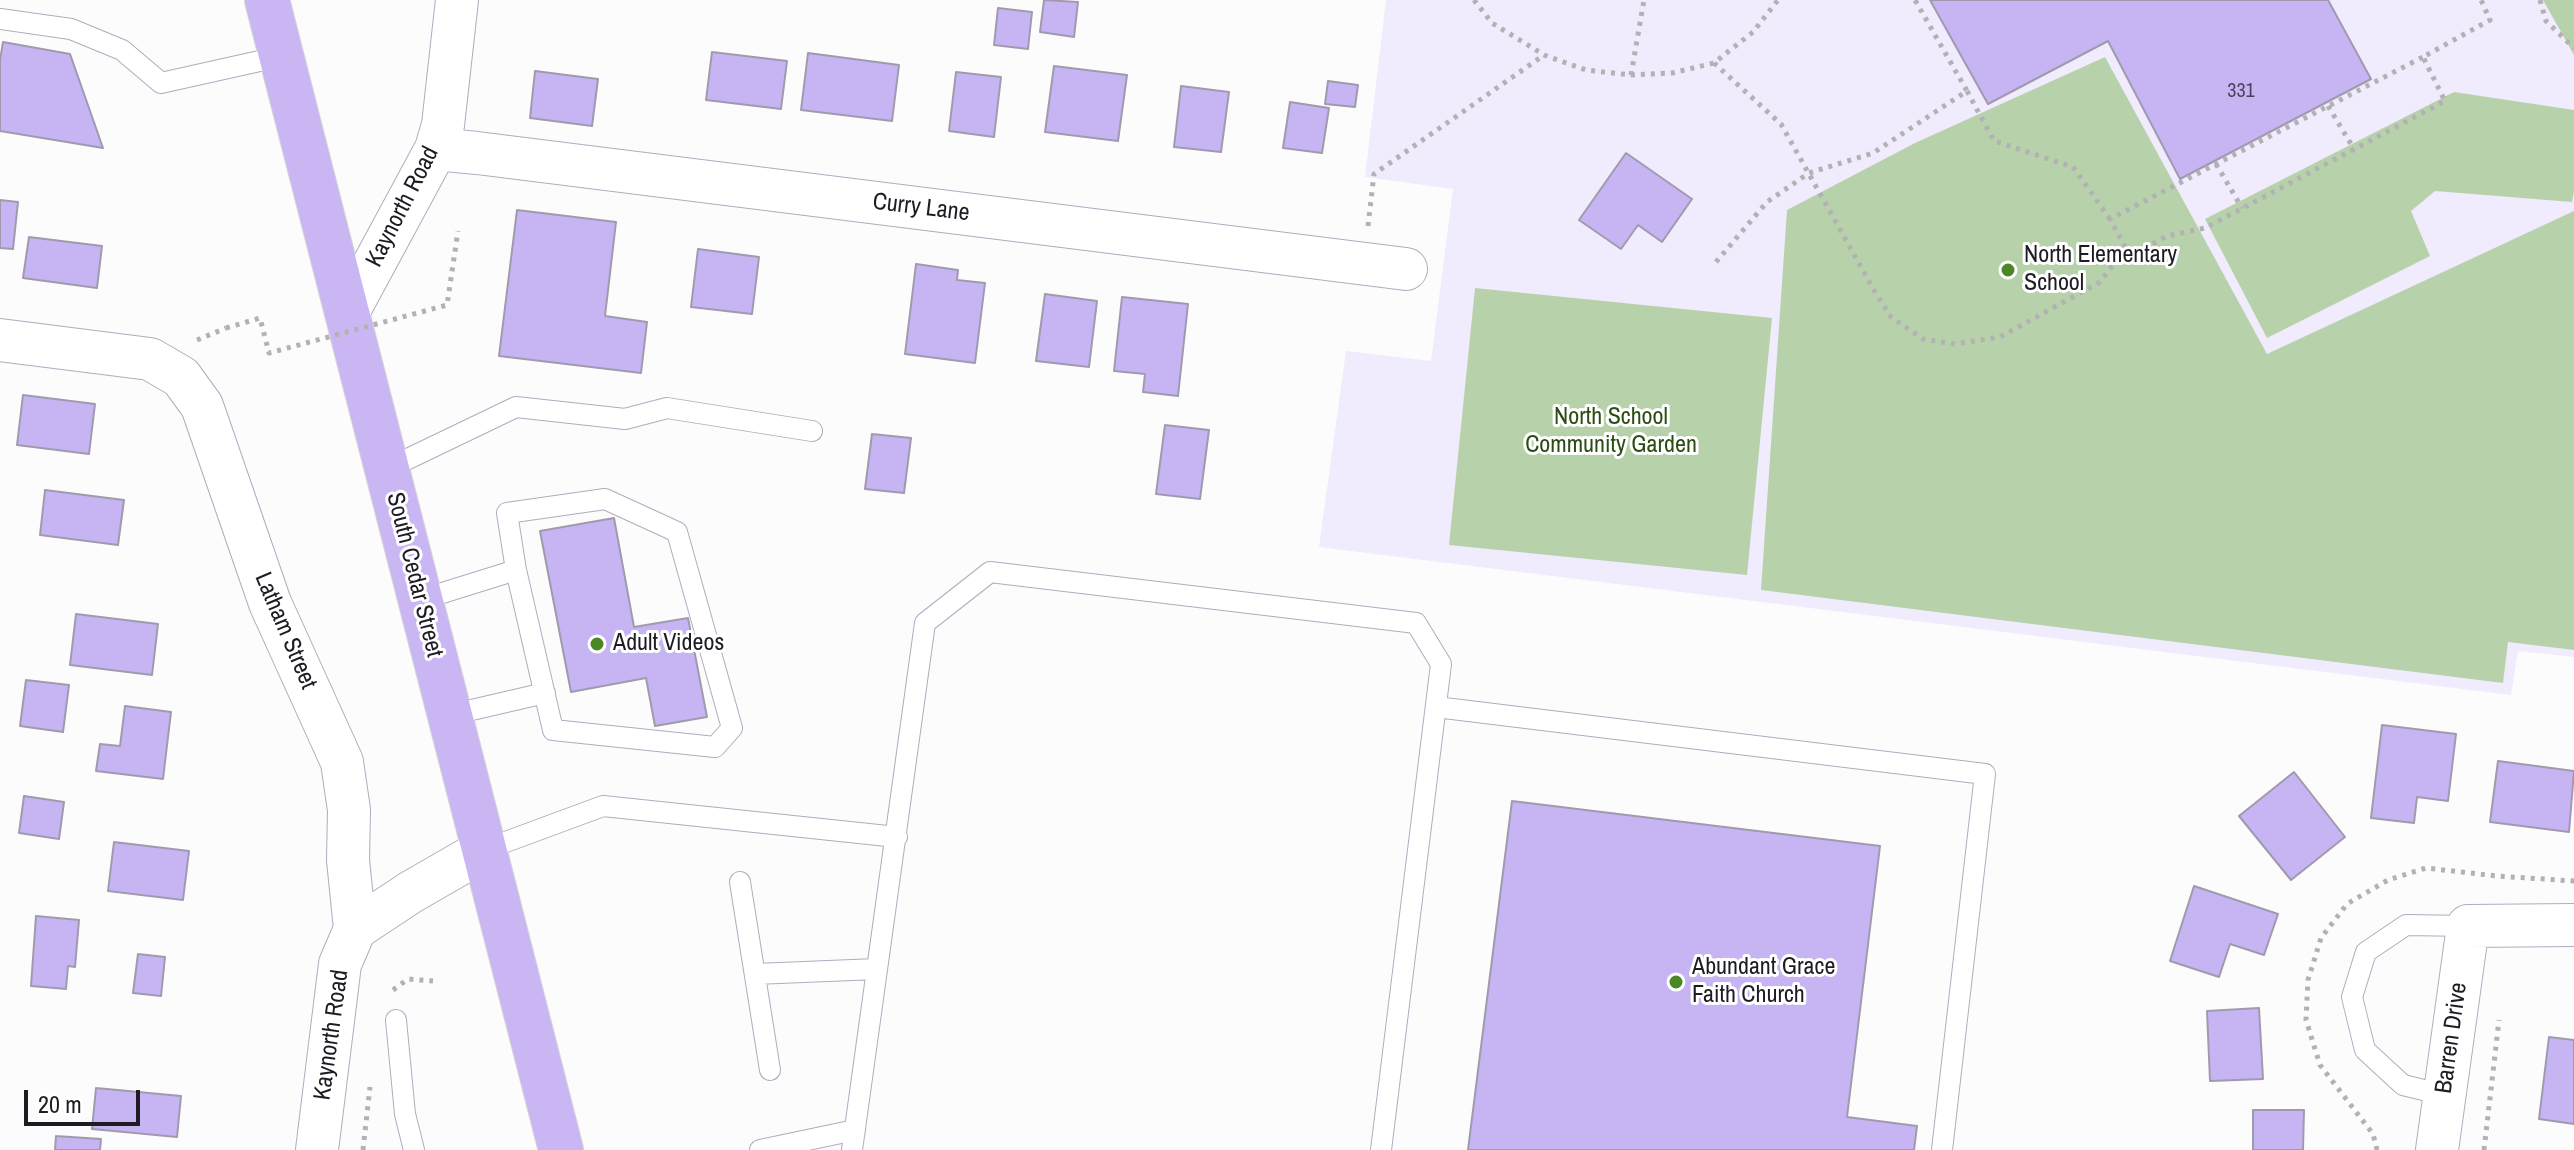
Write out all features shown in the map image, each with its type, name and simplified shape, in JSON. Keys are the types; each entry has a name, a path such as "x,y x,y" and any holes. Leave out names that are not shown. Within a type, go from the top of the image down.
{"main road":[{"name":"South Cedar Street","path":"267,0 561,1150"}],"street":[{"name":"Kaynorth Road","path":"347,314 436,149 443,125 457,0"},
{"name":"Curry Lane","path":"436,149 1406,269"},
{"name":"Latham Street","path":"0,340 150,359 181,377 202,406 270,603 342,762 349,810 348,860 355,929"},
{"path":"355,929 484,850"},
{"path":"2468,926 2574,925"},
{"name":"Barren Drive","path":"2437,1150 2468,926"},
{"name":"Kaynorth Road","path":"317,1150 340,964 355,929"}],"lane":[{"path":"0,19 71,29 84,34 122,50 161,83 282,56"},
{"path":"387,469 516,407 625,419 667,408 812,431"},
{"path":"605,499 677,532 732,728 715,747 553,730 516,570 507,513 605,499"},
{"path":"420,600 516,570"},
{"path":"760,1150 854,1140 925,623 990,572 1416,623 1441,664 1381,1150"},
{"path":"450,715 545,693"},
{"path":"1436,707 1985,774 1942,1150"},
{"path":"484,850 603,806 897,837"},
{"path":"740,882 770,1070"},
{"path":"2444,1095 2403,1085 2365,1050 2352,997 2366,952 2406,925 2468,926"},
{"path":"755,974 877,969"},
{"path":"396,1020 405,1114 414,1150"}],"path":[{"path":"1474,0 1492,23 1544,55 1586,70 1631,75 1672,73 1714,63 1753,32 1778,0"},
{"path":"1631,75 1644,0"},
{"path":"1915,0 1994,141 2073,167 2110,219 2130,256"},
{"path":"2110,219 2490,20 2481,0"},
{"path":"2540,0 2546,21 2574,48"},
{"path":"1366,239 1374,174 1544,55"},
{"path":"1714,63 1781,124 1891,317 1923,339 1955,344 2000,337 2100,282 2113,265 2167,236 2205,228 2445,101 2423,57"},
{"path":"1716,262 1767,202 1809,173 1873,153 1967,91"},
{"path":"2328,106 2354,149"},
{"path":"2216,164 2242,208"},
{"path":"226,328 260,318 269,353 447,305 458,231"},
{"path":"2484,1150 2500,1013"}],"shaded area":[{"name":"North Elementary School","path":"1386,0 2574,0 2574,657 2518,651 2511,695 1319,547 1346,351 1431,361 1453,189 1365,177"}],"green space":[{"path":"2543,0 2574,0 2574,55"},
{"path":"2105,57 2267,354 2574,211 2574,650 2508,642 2503,683 1761,590 1787,210 1915,143"},
{"path":"2454,92 2574,110 2572,202 2435,191 2411,211 2430,256 2267,338 2205,219"},
{"name":"North School Community Garden","path":"1475,288 1772,318 1747,575 1449,545"}],"building":[{"path":"1044,0 1078,2 1074,37 1040,32"},
{"name":"North Elementary School","path":"1930,0 2328,0 2371,79 2180,179 2108,41 1988,104"},
{"path":"998,8 1032,12 1028,49 994,45"},
{"path":"3,42 70,54 103,148 0,131"},
{"path":"712,52 787,61 781,109 706,100"},
{"path":"808,53 899,65 892,121 801,110"},
{"path":"1054,66 1127,75 1118,141 1045,132"},
{"path":"535,71 598,79 592,126 530,118"},
{"path":"956,72 1001,77 994,137 949,131"},
{"path":"1328,81 1358,85 1355,107 1325,104"},
{"path":"1181,86 1229,92 1221,152 1174,147"},
{"path":"1290,102 1329,108 1322,153 1283,148"},
{"path":"1626,153 1692,199 1662,242 1638,225 1621,249 1579,220"},
{"path":"0,200 18,202 13,249 0,248"},
{"path":"517,210 616,222 605,316 647,322 641,373 499,356"},
{"path":"29,237 102,246 97,288 23,278"},
{"path":"698,249 759,257 752,314 691,307"},
{"path":"916,264 958,270 957,280 985,283 975,363 905,354"},
{"path":"1045,294 1097,301 1089,367 1036,361"},
{"path":"1122,297 1188,304 1178,396 1143,392 1145,374 1114,371"},
{"path":"23,395 95,404 89,454 17,445"},
{"path":"1165,425 1209,430 1200,499 1156,494"},
{"path":"872,434 911,438 904,493 865,489"},
{"path":"45,490 124,500 118,545 40,535"},
{"path":"614,518 634,627 688,618 707,717 655,726 646,678 571,692 540,531"},
{"path":"76,614 158,624 152,675 70,665"},
{"path":"26,680 69,685 63,732 20,726"},
{"path":"125,706 171,712 163,779 96,771 100,744 120,746"},
{"path":"2382,725 2456,734 2448,801 2417,797 2414,823 2371,818"},
{"path":"2498,761 2574,771 2569,832 2490,822"},
{"path":"2294,772 2345,837 2291,880 2239,816"},
{"path":"24,796 64,802 59,839 19,833"},
{"name":"Abundant Grace Faith Church","path":"1512,801 1880,846 1847,1117 1917,1126 1914,1150 1468,1150"},
{"path":"114,842 189,851 183,900 108,891"},
{"path":"2194,886 2278,914 2264,955 2230,944 2219,977 2170,961"},
{"path":"36,916 79,920 75,967 68,966 66,989 31,986"},
{"path":"138,954 165,957 161,996 133,993"},
{"path":"2259,1008 2263,1079 2210,1081 2207,1011"},
{"path":"2549,1037 2574,1040 2574,1124 2539,1119"},
{"path":"96,1088 181,1096 177,1137 92,1129"},
{"path":"2253,1110 2304,1110 2303,1150 2253,1150"},
{"path":"56,1136 101,1139 100,1150 55,1150"}],"place":[{"name":"North Elementary School","path":"2008,270"},
{"name":"Adult Videos","path":"597,644"},
{"name":"Abundant Grace Faith Church","path":"1676,982"}]}
